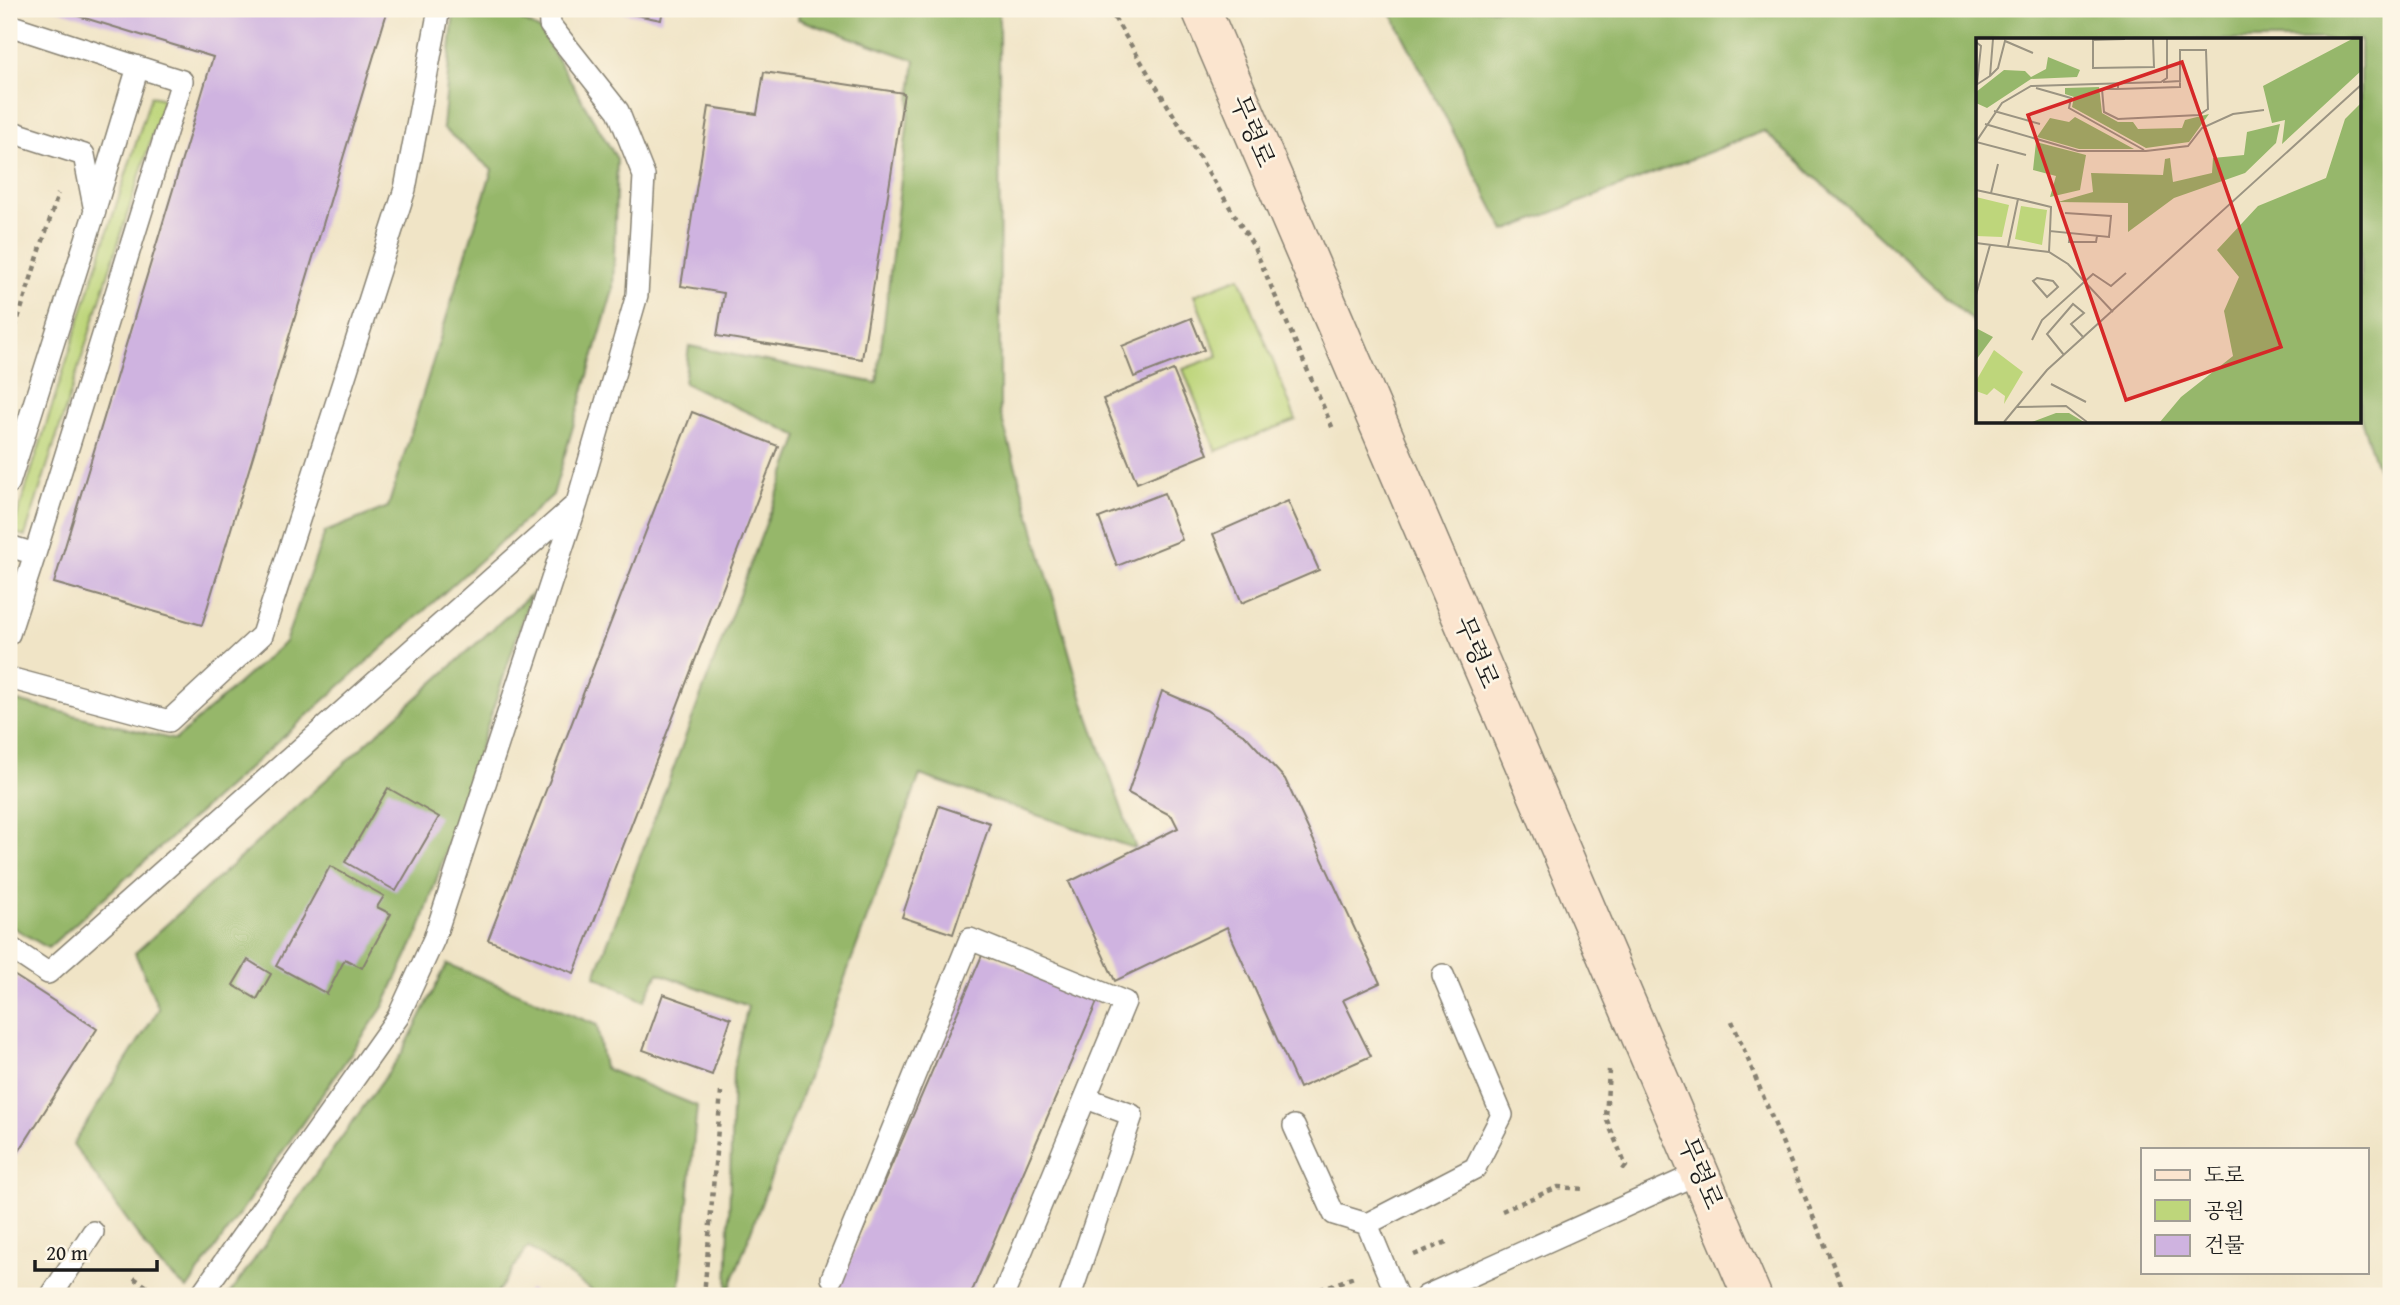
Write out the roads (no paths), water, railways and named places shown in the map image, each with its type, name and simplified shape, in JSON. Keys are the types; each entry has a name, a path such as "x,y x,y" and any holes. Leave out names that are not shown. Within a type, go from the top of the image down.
{"main road":[{"name":"무령로","path":"1201,9 1752,1296"}],"lane":[{"path":"9,678 169,721 262,635 405,188 439,9"},
{"path":"200,1296 398,1017 434,939 577,503 637,295 644,176 618,111 550,25 549,9"},
{"path":"9,25 182,81 9,634"},
{"path":"9,483 138,67"},
{"path":"9,131 84,155 95,211"},
{"path":"9,947 48,972 577,503"},
{"path":"9,546 35,554"},
{"path":"832,1278 970,939 1125,1002 1004,1296"},
{"path":"1294,1126 1334,1214 1367,1224 1475,1168 1502,1115 1443,975"},
{"path":"1070,1296 1132,1115 1086,1098"},
{"path":"1426,1296 1701,1172"},
{"path":"1367,1224 1397,1296"},
{"path":"51,1296 93,1232"}]}
